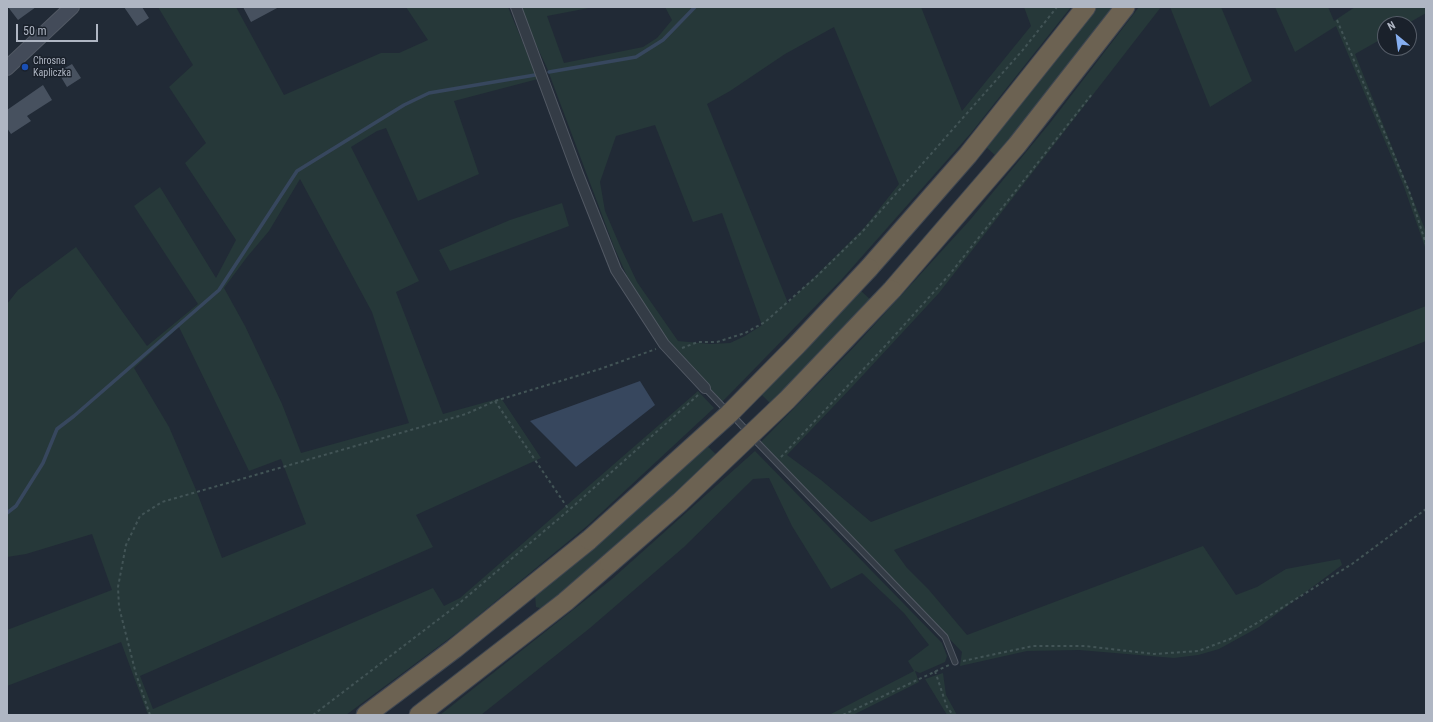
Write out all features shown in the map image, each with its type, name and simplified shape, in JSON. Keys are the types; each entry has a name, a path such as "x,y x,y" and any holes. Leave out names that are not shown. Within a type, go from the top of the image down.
{"highway":[{"path":"366,715 454,649 589,540 729,414 797,345 869,268 972,150 1086,7"},
{"path":"420,715 565,602 691,491 787,400 892,290 1017,145 1125,7"}],"street":[{"path":"7,68 72,7"},
{"path":"516,7 578,174 616,270 664,344 705,388"}],"lane":[{"path":"705,388 945,637 954,662"}],"path":[{"path":"673,353 691,344 717,342 745,333 765,322 817,276 862,232 1022,51 1057,7"},
{"path":"1337,20 1408,191 1426,244"},
{"path":"776,461 887,344 950,274 1092,94"},
{"path":"150,715 136,674 119,607 118,587 126,545 140,516 162,502 466,414 495,401 635,358 651,352 664,344"},
{"path":"313,715 456,606 569,510 705,388"},
{"path":"495,401 569,510"},
{"path":"843,715 954,662 1033,646 1085,646 1154,654 1198,651 1230,639 1272,614 1352,564 1426,509"},
{"path":"935,671 947,707 953,715"}],"shaded area":[{"path":"158,7 236,7 284,95 381,53 399,53 428,40 406,7 508,7 538,79 454,101 479,174 418,201 386,128 377,131 351,147 419,281 396,292 443,414 501,398 541,458 416,515 433,547 140,676 153,709 433,588 444,606 460,598 698,391 714,408 587,526 462,629 346,715 148,715 121,642 7,686 7,630 112,590 92,534 26,554 7,557 7,304 18,290 76,247 147,346 198,304 134,206 160,187 216,278 236,240 185,163 206,143 169,87 193,65","holes":["300,179 372,312 409,423 301,453 282,404 245,326 224,288 269,231","179,327 249,471 281,459 306,524 222,558 196,490 169,427 134,368"]},
{"path":"521,7 594,7 547,16 564,63 643,47 657,38 672,20 665,7 921,7 962,111 1031,26 1024,7 1071,7 971,133 842,279 722,402 666,341 627,276 614,247 547,68 526,23","holes":["834,27 899,184 864,228 788,303 707,104 730,91 785,54","655,125 693,222 722,213 762,325 745,336 730,343 710,344 678,341 637,282 605,211 600,182 616,136"]},
{"path":"1093,7 1116,7 997,157 985,146"},
{"path":"1139,7 1161,7 939,293 787,455 821,480 871,522 1426,306 1426,341 894,550 907,568 929,590 967,635 1203,546 1236,595 1257,587 1286,569 1340,559 1342,565 1259,627 1219,649 1198,655 1174,658 1079,650 1027,651 960,666 962,652 761,442 854,347 970,220 1050,123"},
{"path":"1170,7 1221,7 1252,81 1210,107"},
{"path":"1275,7 1328,7 1334,21 1355,7 1426,7 1426,13 1417,18 1417,16 1377,16 1377,42 1355,54 1426,232 1426,250 1403,184 1336,26 1295,52"},
{"path":"562,203 569,226 450,271 439,250 510,220"},
{"path":"860,290 872,301 771,404 760,393"},
{"path":"705,444 718,456 544,609 536,607 535,595"},
{"path":"755,451 942,643 947,656 945,662 920,673 915,671 919,682 853,715 829,715 914,671 908,661 929,645 904,613 862,573 831,589 792,526 769,478 753,479 684,547 590,628 481,715 440,715 612,579"},
{"path":"943,673 946,695 957,715 947,715 925,679"}],"water":[{"path":"640,381 655,405 576,467 530,421"}],"building":[{"path":"8,7 36,7 18,20"},
{"path":"124,7 142,7 149,18 137,26"},
{"path":"243,7 279,7 251,22"},
{"path":"72,64 81,78 67,87 58,72"},
{"path":"43,85 52,100 27,116 31,121 11,134 7,128 7,110"}],"waterway":[{"path":"549,72 636,57 663,40 695,7"},
{"path":"7,513 16,506 43,463 57,429 74,416 219,290 297,171 404,105 429,93 535,75"}],"place":[{"name":"Chrosna Kapliczka","path":"25,67"}]}
